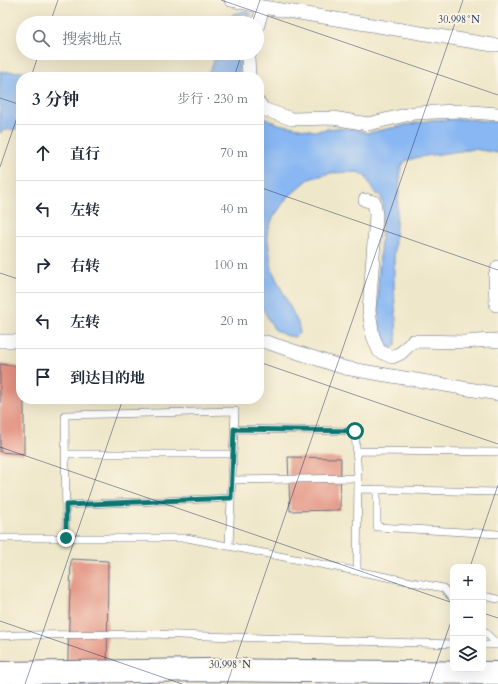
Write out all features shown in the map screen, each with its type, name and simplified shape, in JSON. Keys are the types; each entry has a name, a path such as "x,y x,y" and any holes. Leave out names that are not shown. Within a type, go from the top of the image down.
{"highway":[{"path":"0,673 208,670 498,673"}],"street":[{"path":"231,0 263,7 498,45"},
{"path":"260,16 263,7"},
{"path":"248,60 249,72"},
{"path":"264,109 292,119 333,118 368,124 414,113 458,111 498,114"},
{"path":"365,200 374,202 376,215 369,312 373,336 379,351 392,357 401,353 413,341 498,341"},
{"path":"498,267 496,276 496,305 498,305"},
{"path":"0,341 16,341"},
{"path":"264,342 345,368 498,394"}],"lane":[{"path":"66,538 65,415 235,412 229,546"},
{"path":"234,429 355,431 358,478 357,571"},
{"path":"356,451 498,452"},
{"path":"66,454 233,454"},
{"path":"232,480 358,478"},
{"path":"358,489 498,492"},
{"path":"376,489 377,527 498,534"},
{"path":"66,505 231,498"},
{"path":"0,538 187,538 450,589"},
{"path":"442,588 450,596"},
{"path":"486,596 498,597"},
{"path":"486,633 498,645"},
{"path":"0,636 152,634 450,644"},
{"path":"486,645 498,645"}],"water":[{"path":"246,11 251,14 251,16 232,16 233,14"},
{"path":"214,60 240,60 239,72 209,72"},
{"path":"0,71 31,72 16,72 16,129 5,130 0,133"},
{"path":"264,117 278,124 315,131 335,128 354,129 367,133 431,120 465,119 498,122 498,153 474,149 419,157 405,161 401,168 394,254 394,290 397,330 396,346 390,348 384,344 381,338 379,318 378,286 383,206 381,196 375,193 366,177 358,172 330,173 309,179 286,199 273,218 267,233 272,270 298,323 300,332 295,337 284,335 274,329 264,311"}],"building":[{"path":"0,364 16,366 16,404 24,404 24,454 0,452"},
{"path":"288,457 341,458 340,510 290,511"},
{"path":"71,559 108,561 107,684 67,684"}],"route":[{"path":"66,538 66,505 231,498 234,429 355,431"}]}
